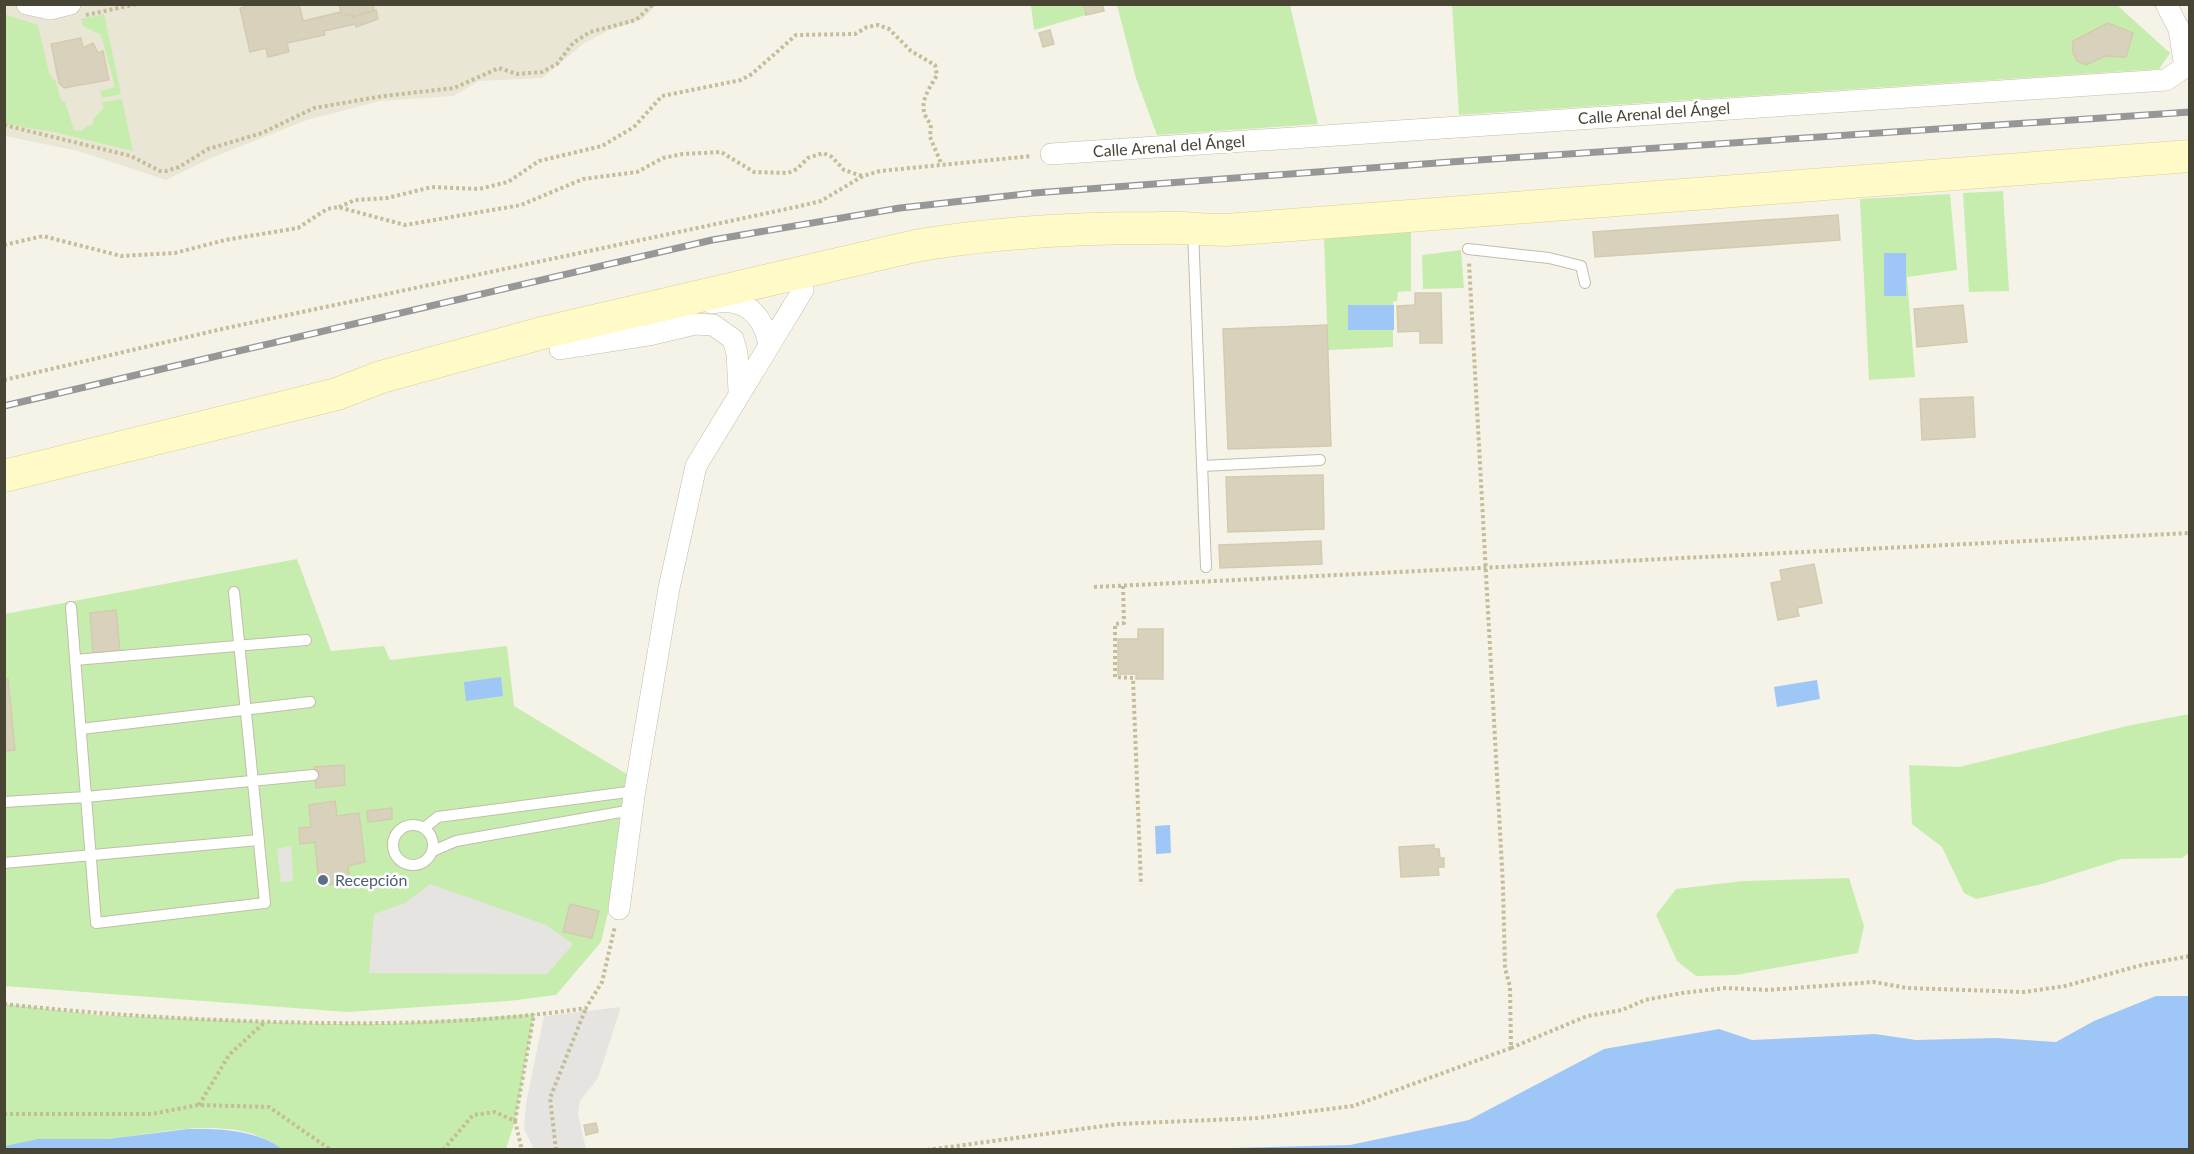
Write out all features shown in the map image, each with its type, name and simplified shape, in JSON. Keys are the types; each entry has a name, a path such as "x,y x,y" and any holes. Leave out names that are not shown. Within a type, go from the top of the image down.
{"street":[{"path":"27,4 50,9 70,4"},
{"name":"Calle Arenal del Ángel","path":"1051,154 2166,80 2185,67 2185,51 2179,29 2166,4"},
{"path":"553,341 915,246 961,238 1034,232 1161,227 1226,230 2190,156"},
{"path":"4,476 337,394 381,377 743,304 925,261 986,250 1163,237 1193,230"},
{"path":"739,391 737,353 733,339 743,304 773,287 895,257 915,246"},
{"path":"618,909 669,588 696,466 739,391 803,290"},
{"path":"743,304 760,318 769,343"},
{"path":"553,341 649,335 695,324 713,325 733,339"}],"lane":[{"path":"1193,230 1206,567"},
{"path":"1468,249 1549,258 1581,266 1586,283"},
{"path":"1202,466 1320,460"},
{"path":"71,607 96,923 265,903 234,592"},
{"path":"75,660 306,640"},
{"path":"81,729 310,702"},
{"path":"4,802 86,797 313,775"},
{"path":"424,828 438,817 634,801"},
{"path":"433,851 456,841 634,801"},
{"path":"412,825 424,828 432,838 433,851 429,858 418,865 405,863 395,854 394,841 400,830 412,825"},
{"path":"4,863 91,857 259,840"}],"path":[{"path":"4,125 43,132 102,151 131,156 160,171 166,171 179,167 208,149 262,134 314,108 360,102 384,96 454,88 498,68 518,74 542,72 557,64 573,43 590,32 636,20 653,4"},
{"path":"4,245 43,236 121,256 176,253 225,240 298,228 327,209 355,200 387,198 432,188 479,189 508,182 539,161 602,147 634,127 662,96 741,80 752,74 796,35 855,34 867,27 879,25 889,29 911,51 935,65 937,75 924,95 923,106 926,119 931,124 933,148 941,164"},
{"path":"338,207 405,225 521,205 583,179 638,172 663,158 683,154 721,152 754,172 788,173 797,169 808,158 823,153 832,157 844,170 863,176"},
{"path":"4,380 222,329 796,207 821,201 863,176 941,164 1051,154"},
{"path":"1468,249 1487,568 1505,968 1510,987 1508,1012 1511,1048"},
{"path":"1094,587 2190,533"},
{"path":"1123,586 1124,623 1115,624 1115,677 1133,678 1141,885"},
{"path":"556,1149 550,1098 586,1008 602,982 618,909"},
{"path":"927,1149 1118,1124 1258,1118 1353,1106 1511,1048 1587,1016 1622,1010 1645,1000 1682,993 1726,988 1768,990 1874,982 1908,988 2024,992 2084,982 2142,965 2190,956"},
{"path":"4,1004 98,1015 389,1024 586,1008"},
{"path":"522,1149 514,1121 534,1014"},
{"path":"198,1105 230,1055 266,1021"},
{"path":"4,1114 152,1114 198,1105 269,1107 331,1149"},
{"path":"443,1149 473,1115 495,1112 514,1121"}],"shaded area":[{"path":"5,5 656,5 643,19 607,31 583,44 542,78 479,81 453,96 380,101 307,120 211,158 166,180 78,151 5,136"},
{"path":"291,846 293,881 281,882 277,849"},
{"path":"430,884 546,925 573,944 547,974 369,973 374,914 405,903"},
{"path":"621,1007 598,1078 580,1101 578,1114 586,1149 534,1149 524,1129 526,1103 544,1016"}],"green space":[{"path":"1031,5 1084,5 1086,15 1034,30"},
{"path":"1117,5 1290,5 1318,124 1157,135 1136,78"},
{"path":"1452,5 2117,5 2170,53 2159,69 1459,115"},
{"path":"4,14 38,25 49,73 56,82 61,100 65,102 74,130 82,131 86,126 93,125 93,119 103,109 103,102 122,99 133,151 54,132 5,124"},
{"path":"104,14 121,94 102,98 100,91 115,87 101,35 83,26 81,19"},
{"path":"2003,191 2009,291 1969,292 1963,193"},
{"path":"1950,194 1957,270 1907,277 1915,377 1869,380 1860,199"},
{"path":"1411,230 1411,291 1398,292 1397,301 1393,302 1393,347 1328,350 1324,236"},
{"path":"1461,250 1464,288 1423,289 1422,255"},
{"path":"297,559 331,651 384,646 390,660 507,646 514,706 635,779 623,850 601,942 556,995 509,1001 347,1012 5,986 5,614"},
{"path":"2189,714 2189,853 2182,858 2121,859 2042,884 1976,899 1964,893 1942,847 1912,824 1909,765 1959,767 2127,726"},
{"path":"1849,878 1864,926 1858,953 1736,975 1696,976 1677,961 1656,915 1676,889 1743,881"},
{"path":"5,1004 98,1015 325,1024 389,1024 534,1014 515,1121 506,1149 282,1149 263,1138 242,1131 220,1128 173,1130 106,1139 5,1146"}],"water":[{"path":"1884,253 1906,253 1906,296 1884,296"},
{"path":"1348,305 1394,305 1394,330 1348,330"},
{"path":"501,677 503,696 466,701 464,682"},
{"path":"1817,680 1820,699 1777,707 1774,687"},
{"path":"1170,825 1171,853 1156,854 1155,826"},
{"path":"2156,996 2189,996 2189,1149 1195,1149 1350,1145 1469,1120 1604,1049 1719,1029 1752,1040 1875,1034 1916,1040 1996,1038 2056,1042 2094,1021"},
{"path":"188,1129 225,1130 249,1134 272,1142 282,1149 5,1149 5,1146 38,1139 108,1139"}],"building":[{"path":"257,4 299,4 303,21 341,12 342,16 352,14 353,17 376,10 378,19 356,27 356,24 324,31 325,35 287,43 289,52 268,57 266,48 250,52 240,8"},
{"path":"339,4 373,4 374,10 353,17 352,14 342,16"},
{"path":"1084,4 1102,4 1104,11 1086,15"},
{"path":"2108,23 2133,33 2126,57 2105,56 2086,65 2077,61 2073,53 2073,41"},
{"path":"1050,30 1054,44 1043,47 1039,33"},
{"path":"81,38 83,48 93,43 98,53 103,51 109,80 64,88 59,83 51,44"},
{"path":"1838,215 1840,240 1595,257 1593,232"},
{"path":"1415,293 1441,293 1442,343 1420,343 1420,331 1398,332 1397,306 1415,305"},
{"path":"1963,305 1967,342 1917,347 1914,309"},
{"path":"1327,325 1331,446 1228,449 1223,329"},
{"path":"1973,397 1975,437 1922,440 1920,399"},
{"path":"1323,475 1324,529 1228,532 1226,477"},
{"path":"1321,541 1322,564 1220,568 1219,545"},
{"path":"1814,564 1822,603 1797,608 1799,616 1778,620 1771,583 1782,581 1780,570"},
{"path":"116,610 120,651 93,653 90,613"},
{"path":"1138,629 1163,629 1163,679 1136,679 1136,674 1118,674 1118,639 1138,639"},
{"path":"8,679 15,750 4,751 4,680"},
{"path":"344,765 345,785 316,788 314,767"},
{"path":"335,801 337,816 359,813 365,862 348,866 350,882 319,886 315,842 300,844 299,828 311,827 309,805"},
{"path":"392,808 392,819 368,822 367,811"},
{"path":"1434,845 1434,849 1439,849 1440,858 1444,858 1444,867 1438,867 1439,875 1401,877 1399,847"},
{"path":"570,904 599,911 592,938 563,932"},
{"path":"596,1123 598,1132 586,1135 584,1125"}],"railway":[{"path":"4,406 712,240 900,208 1034,193 1464,161 2190,112"}],"place":[{"name":"Recepción","path":"323,880"}]}
